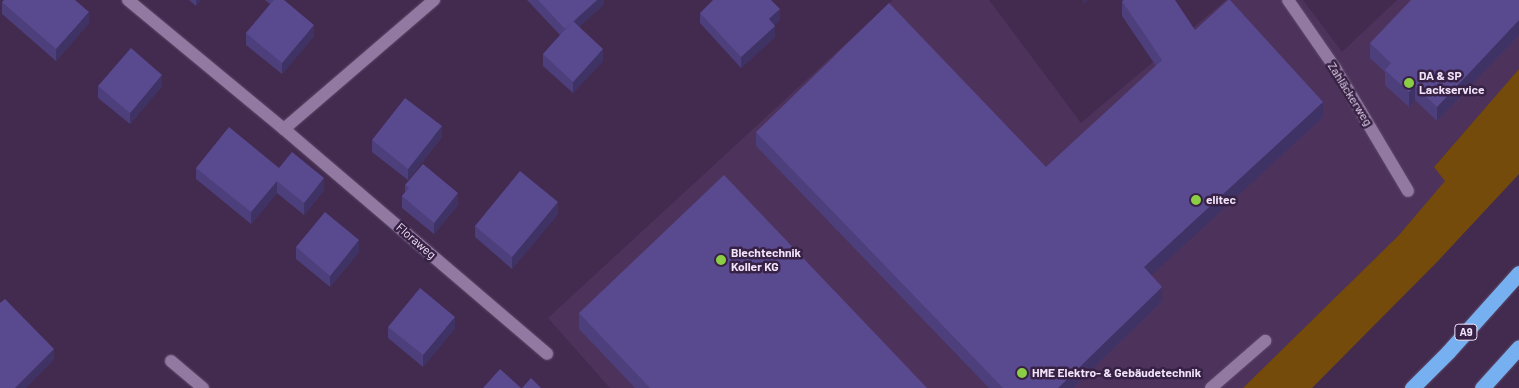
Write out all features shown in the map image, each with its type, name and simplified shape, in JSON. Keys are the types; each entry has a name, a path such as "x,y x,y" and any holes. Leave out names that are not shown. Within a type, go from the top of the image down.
{"highway":[{"name":"A9","path":"1412,388 1448,352 1519,273"},
{"path":"1482,388 1519,347"}],"street":[{"name":"Floraweg","path":"128,0 284,129 548,354"},
{"path":"284,129 434,0"},
{"name":"Zahläckerweg","path":"1288,0 1335,68 1408,191"},
{"path":"1211,388 1265,341"},
{"path":"171,360 203,388"}],"shaded area":[{"path":"893,0 989,0 1081,123 1226,0 1303,0 1342,52 1397,0 1519,0 1519,69 1434,167 1446,181 1399,235 1243,388 610,388 548,318"},
{"path":"1519,69 1519,174 1437,262 1312,388 1243,388 1399,235 1445,181 1434,167"}],"building":[{"path":"4,0 75,0 89,12 56,49 2,2"},
{"path":"274,0 284,0 314,25 282,63 246,33"},
{"path":"538,0 597,0 565,29"},
{"path":"713,0 771,0 780,9 769,19 775,26 741,57 700,13"},
{"path":"1175,0 1195,30 1230,0 1323,102 1144,267 1162,287 1058,388 1003,388 756,132 889,3 1046,167 1162,60 1122,1"},
{"path":"1411,0 1519,0 1519,20 1437,107 1415,86 1409,92 1385,70 1391,63 1370,43"},
{"path":"573,21 603,49 573,82 543,54"},
{"path":"131,48 162,75 130,113 98,86"},
{"path":"405,98 442,126 408,169 372,140"},
{"path":"229,127 279,168 292,152 324,178 304,203 277,181 251,212 196,168"},
{"path":"423,164 458,193 434,223 402,196 409,188 405,185"},
{"path":"520,171 558,202 512,257 475,226"},
{"name":"Blechtechnik Koller KG","path":"724,175 927,388 650,388 579,313"},
{"path":"325,212 359,240 330,276 296,247"},
{"path":"420,288 455,317 423,355 388,327"},
{"path":"5,299 54,349 15,388 0,388 0,303"},
{"path":"500,369 521,388 483,388"},
{"path":"531,378 541,388 522,388"}],"place":[{"name":"DA & SP Lackservice","path":"1409,83"},
{"name":"elitec","path":"1196,200"},
{"name":"Blechtechnik Koller KG","path":"721,260"},
{"name":"HME Elektro- & Gebäudetechnik","path":"1022,373"}]}
